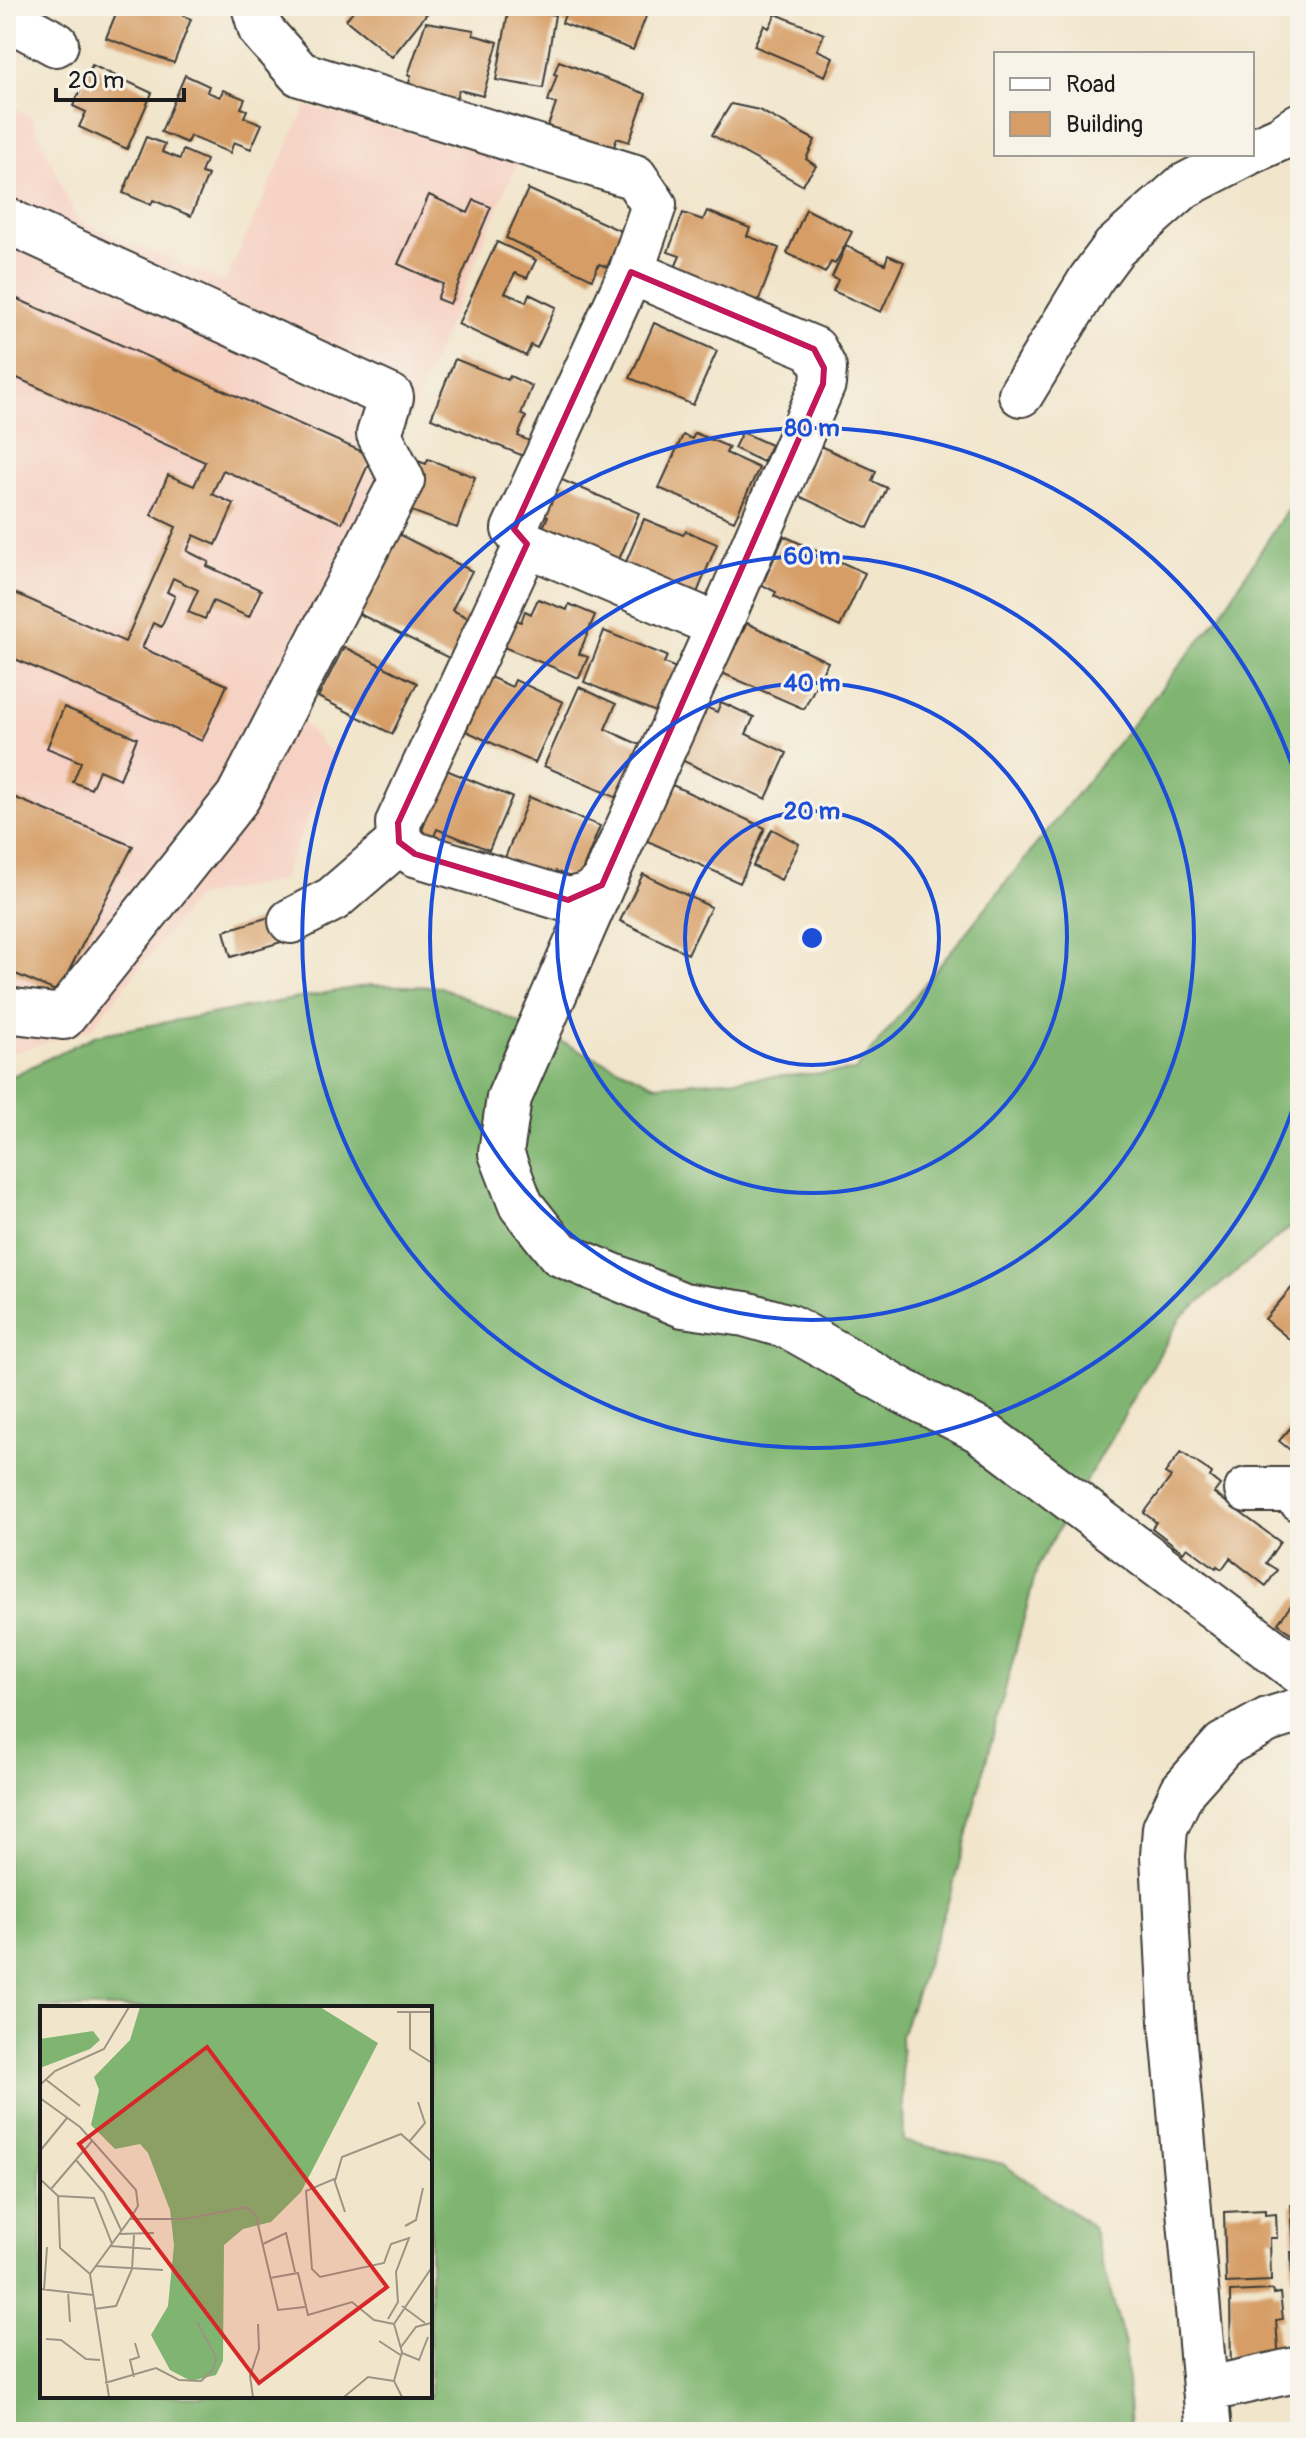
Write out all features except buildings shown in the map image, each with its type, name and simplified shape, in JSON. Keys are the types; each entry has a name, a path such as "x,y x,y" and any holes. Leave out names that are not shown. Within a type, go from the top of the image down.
{"street":[{"path":"254,6 261,30 300,74 635,177 654,205 631,272 514,529 527,544 719,626"},
{"path":"6,17 56,44"},
{"path":"1254,150 1300,125"},
{"path":"1021,394 1091,279 1114,248 1184,186 1242,156"},
{"path":"6,220 391,397 379,434 402,480 238,797 63,1017 6,1010"},
{"path":"631,272 814,349 824,368 823,384 509,1098 501,1153 521,1205 560,1254 683,1305 745,1314 790,1327 979,1430 1300,1672"},
{"path":"399,842 398,823 527,544"},
{"path":"399,842 415,854 568,900 586,896 602,885"},
{"path":"291,921 333,899 399,842"},
{"path":"1247,1490 1289,1490 1300,1499"},
{"path":"1300,1710 1268,1720 1223,1745 1183,1790 1165,1828 1163,1856 1171,2010 1207,2411 1300,2369"}],"highlighted area":[{"path":"631,272 814,349 824,368 823,384 602,885 568,900 415,854 399,842 398,823 527,544 514,529"}],"shaded area":[{"path":"6,102 31,117 77,220 225,282 306,106 518,161 287,705 335,758 281,881 196,897 91,1029 6,1055"}],"green space":[{"path":"1300,489 1300,1219 1181,1317 1038,1565 952,1890 901,2036 904,2141 1003,2164 1093,2227 1125,2345 1130,2432 6,2432 6,1079 96,1035 370,985 441,987 656,1085 855,1071 1220,615"}]}
